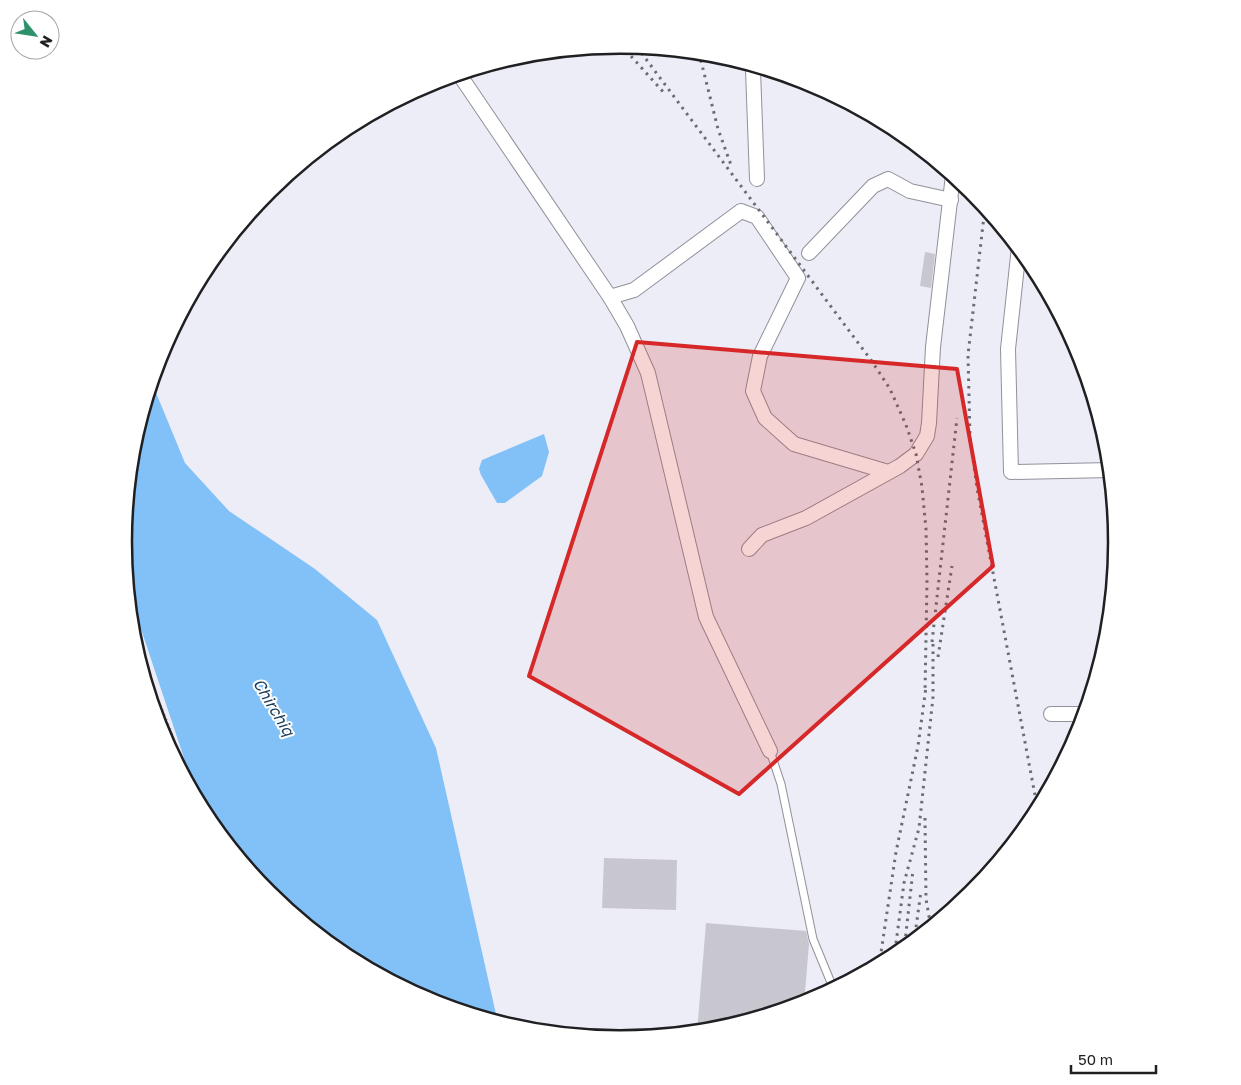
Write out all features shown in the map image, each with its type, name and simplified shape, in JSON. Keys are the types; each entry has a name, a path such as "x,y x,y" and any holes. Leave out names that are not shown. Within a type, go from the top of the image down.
{"street":[{"path":"753,72 757,178"},
{"path":"463,80 610,297 648,373 706,617 770,751"},
{"path":"809,253 872,186 888,179 910,191 951,200"},
{"path":"749,550 762,535 806,518 900,466 916,454 927,436 933,347 952,184"},
{"path":"610,297 634,290 741,211 757,217 798,278 760,356 753,391 765,418 794,444 888,472"},
{"path":"1018,258 1008,349 1011,472 1104,470"},
{"path":"1051,714 1078,714"}],"lane":[{"path":"770,751 781,784 813,940 831,984"}],"path":[{"path":"156,694 174,742"}],"highlighted area":[{"path":"637,342 957,369 993,566 739,794 529,676"}],"water":[{"name":"Chirchiq","path":"156,392 185,463 229,511 315,569 377,620 436,748 496,1016 433,994 404,981 349,949 323,930 298,910 253,865 211,809 188,771 138,621 133,574 132,542 136,479 148,416"},
{"path":"544,434 549,452 542,476 505,503 497,503 481,475 479,469 482,460"}],"building":[{"path":"925,252 935,254 931,288 920,286"},
{"path":"604,858 677,860 676,910 602,908"},
{"path":"706,923 806,931 809,944 805,995 747,1015 698,1025"}],"railway":[{"path":"629,54 666,95"},
{"path":"643,55 871,360 890,389 906,425 916,454 922,487 926,529 925,693"},
{"path":"701,61 718,129 731,165"},
{"path":"984,216 968,355 970,437 977,488 1036,800"},
{"path":"932,642 957,418"},
{"path":"938,657 952,566"},
{"path":"896,946 904,883 919,828 933,697 933,644"},
{"path":"880,956 896,852 918,746 926,687"},
{"path":"925,818 926,899 930,921"},
{"path":"905,939 913,870"},
{"path":"915,932 921,891"}]}
